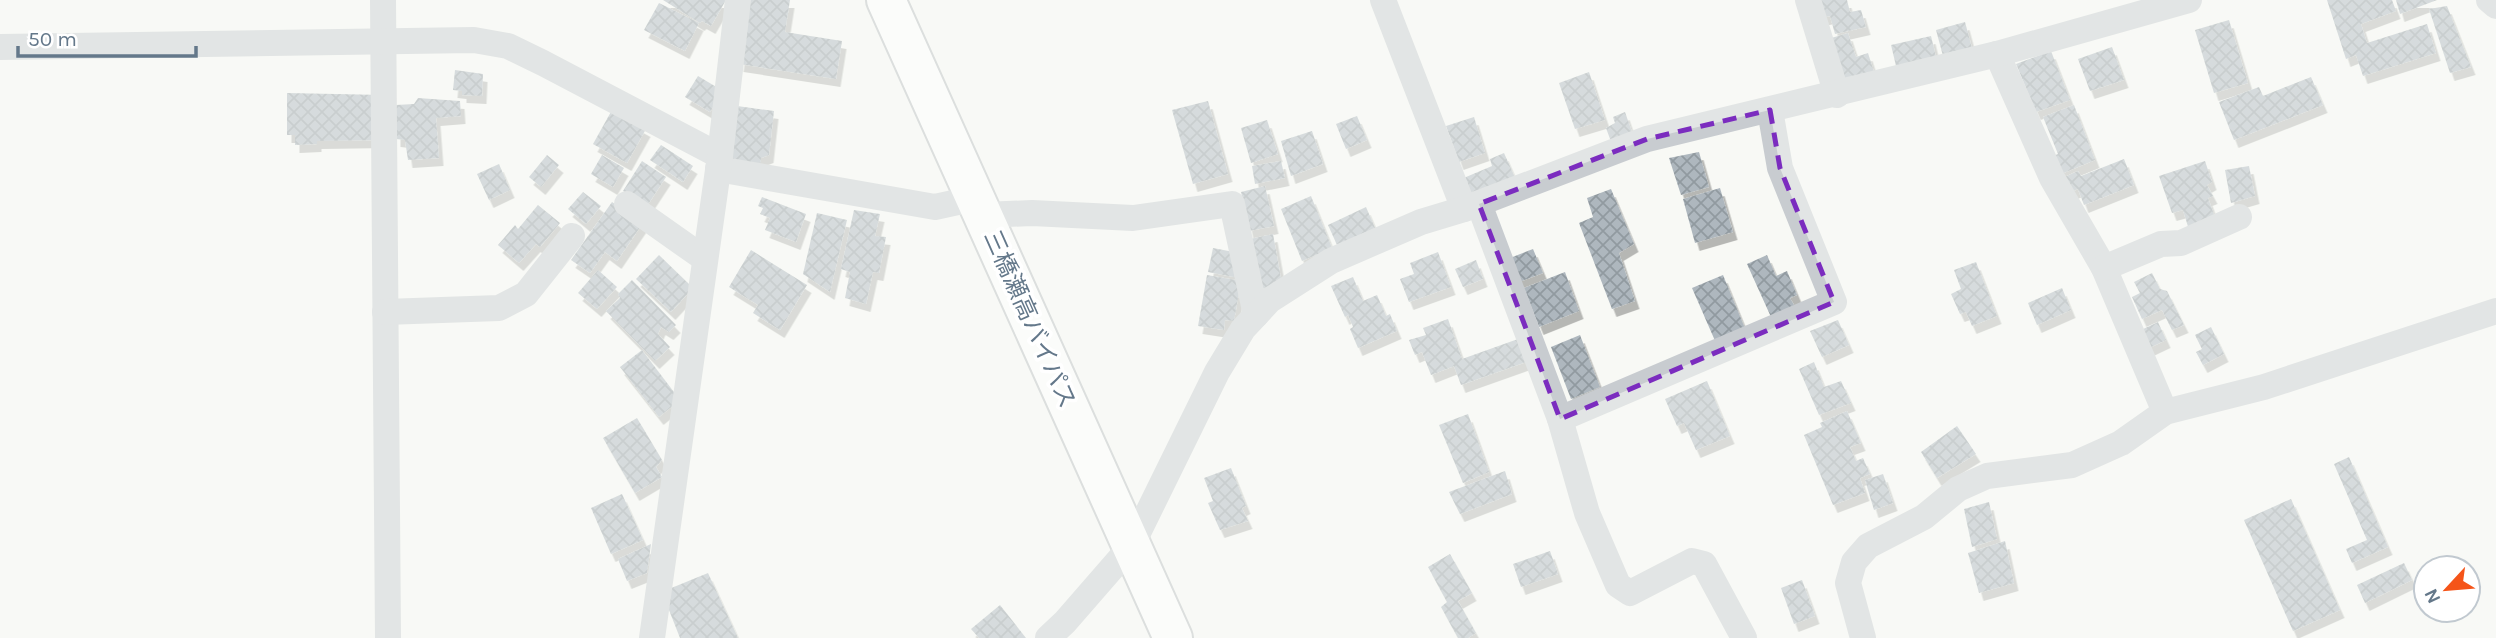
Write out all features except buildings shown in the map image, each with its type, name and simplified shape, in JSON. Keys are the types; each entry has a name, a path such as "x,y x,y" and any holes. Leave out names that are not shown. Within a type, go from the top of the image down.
{"highway":[{"name":"三橋瀬高バイパス","path":"887,0 989,209 1138,531 1198,638"},
{"name":"三橋瀬高バイパス","path":"913,0 989,209"},
{"name":"三橋瀬高バイパス","path":"1138,531 1173,638"}],"street":[{"path":"383,0 388,638"},
{"path":"652,638 719,162 738,0"},
{"path":"1383,0 1560,419 1587,513 1618,585 1630,593 1692,562 1704,564 1744,638"},
{"path":"1808,0 1837,95"},
{"path":"1048,638 1065,622 1138,531 1217,372 1243,329 1270,300 1331,261 1421,222 1471,206 1647,139 1997,54 2189,0"},
{"path":"2489,0 2496,6"},
{"path":"0,47 474,40 508,46 719,162 935,207 1132,218 1232,204 1256,315"},
{"path":"1997,54 2052,177 2104,268 2165,412"},
{"path":"1560,419 1834,302 1780,168 1770,110"},
{"path":"627,204 705,259"},
{"path":"2104,268 2161,244 2181,243 2239,217"},
{"path":"385,312 499,308 526,294 572,236"},
{"path":"1863,638 1848,583 1854,562 1868,546 1924,517 1958,489 1987,475 2072,464 2121,443 2165,412 2264,387 2496,311"}],"highlighted area":[{"path":"1770,110 1780,168 1834,302 1560,419 1479,204 1647,139"}]}
